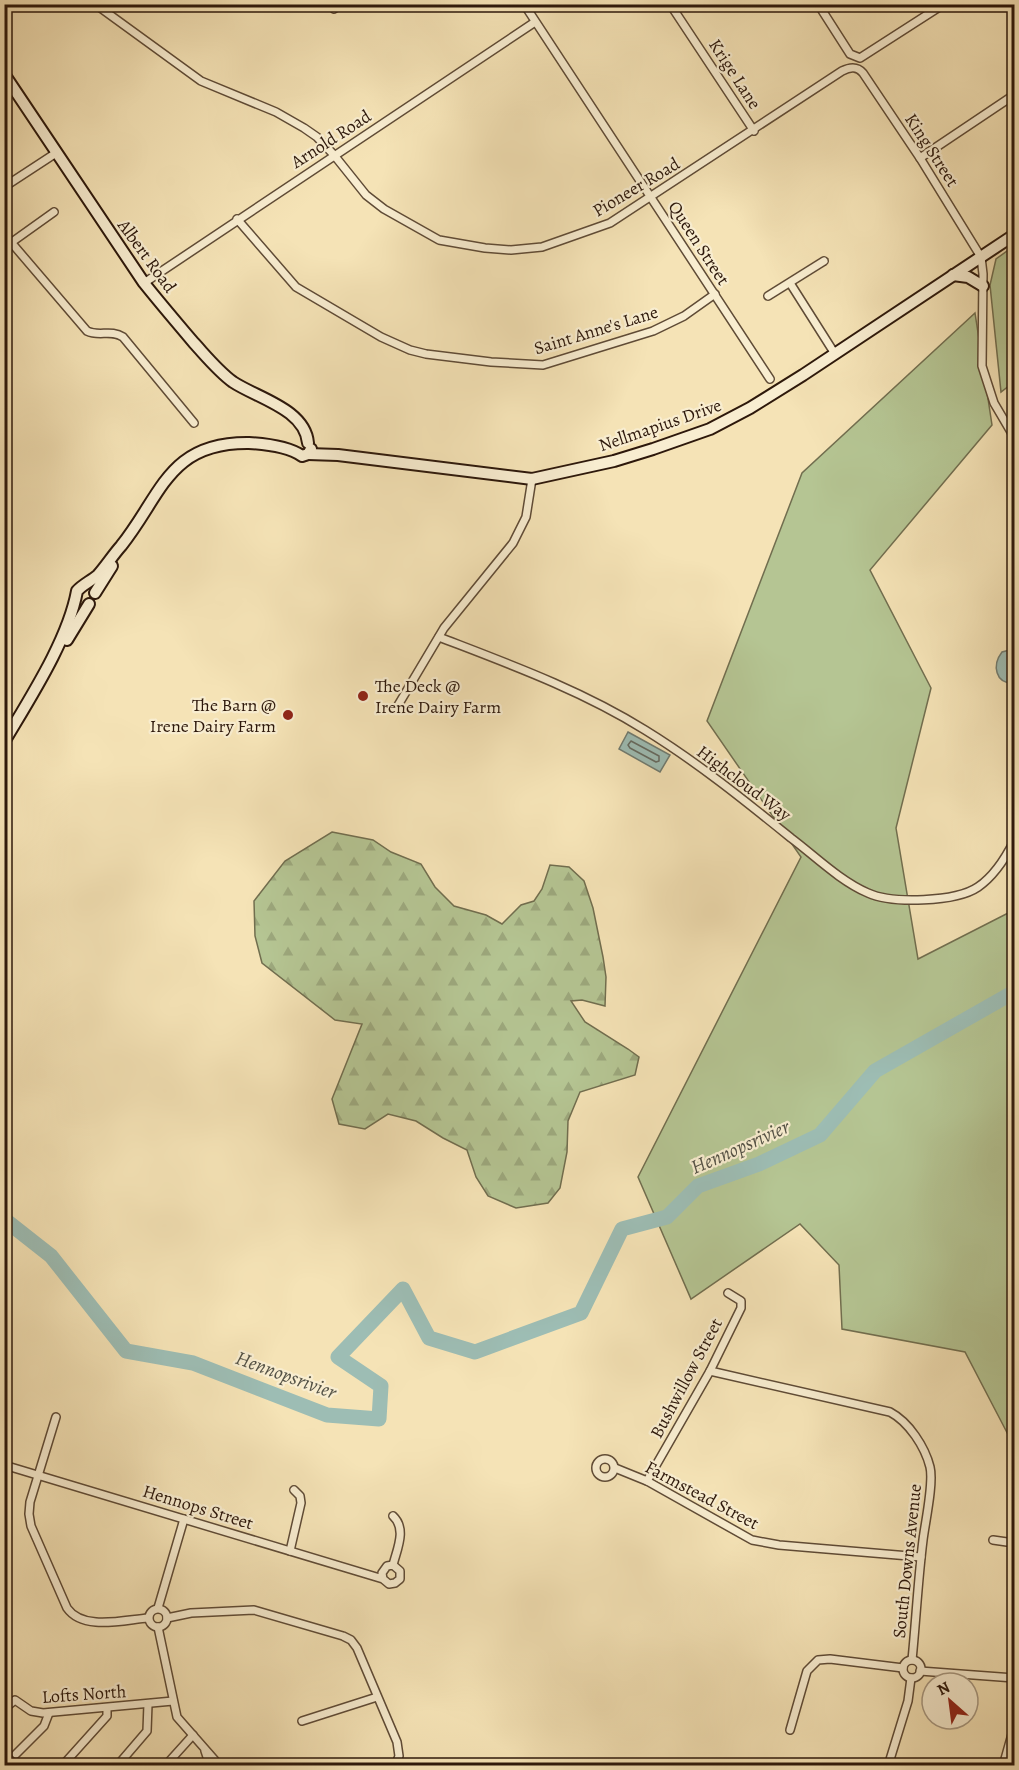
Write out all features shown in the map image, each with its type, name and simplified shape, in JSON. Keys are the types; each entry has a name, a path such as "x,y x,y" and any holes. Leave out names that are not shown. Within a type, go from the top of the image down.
{"main road":[{"name":"Albert Road","path":"4,74 144,283 220,372 245,389 284,410 299,422 303,447"},
{"name":"Nellmapius Drive","path":"91,589 159,488 182,462 203,452 230,444 250,443 303,447 338,455 532,479 615,461 710,429 759,403 1014,235"},
{"path":"953,275 968,277 983,286"},
{"path":"4,742 67,626 79,588 91,589 94,600 89,604 55,660 41,677"},
{"path":"77,599 82,604 89,604"}],"street":[{"name":"Pioneer Road","path":"95,4 201,81 260,105 291,120 317,137 366,195 384,209 439,240 460,245 511,250 550,245 610,224 851,67"},
{"path":"334,9 341,4"},
{"name":"Queen Street","path":"524,4 770,379"},
{"name":"Krige Lane","path":"670,4 754,131"},
{"path":"818,4 854,57 864,57 944,4"},
{"name":"Arnold Road","path":"144,283 535,22"},
{"name":"King Street","path":"851,67 861,71 920,158 981,257"},
{"path":"920,158 1014,95"},
{"path":"4,187 56,153"},
{"path":"12,242 54,212"},
{"name":"Saint Anne's Lane","path":"237,219 296,287 381,337 410,350 426,354 491,362 543,365 652,331 684,316 715,294"},
{"path":"4,234 87,331 97,334 116,333 123,338 194,423"},
{"path":"981,257 983,369 994,403 1014,437"},
{"path":"768,296 824,261"},
{"path":"790,283 835,354"},
{"path":"397,707 444,628 513,543 526,517 532,479"},
{"name":"Highcloud Way","path":"439,637 564,687 619,713 725,785 833,871 870,894 889,899 912,901 970,891 981,885 993,873 1014,841"},
{"name":"Bushwillow Street","path":"646,1481 710,1371 741,1308 741,1301 728,1293"},
{"name":"South Downs Avenue","path":"710,1371 890,1412 904,1422 924,1452 930,1469 912,1660"},
{"path":"56,1417 29,1509 31,1526 67,1608 73,1615 85,1622 148,1618"},
{"name":"Hennops Street","path":"4,1465 382,1579"},
{"name":"Farmstead Street","path":"615,1468 646,1481 752,1540 779,1545 921,1557"},
{"path":"290,1551 301,1503 300,1496 294,1490"},
{"path":"393,1516 399,1521 401,1528 393,1565"},
{"path":"158,1608 184,1519"},
{"path":"993,1540 1014,1543"},
{"path":"393,1565 400,1571 400,1579 389,1584 382,1579 382,1573 385,1568 393,1565"},
{"path":"158,1608 165,1611 167,1618 164,1625 158,1627 151,1624 148,1618 151,1611 158,1608"},
{"path":"167,1618 254,1610 344,1636 354,1644 399,1750 395,1766"},
{"path":"158,1627 177,1717 220,1766"},
{"path":"790,1730 807,1671 818,1660 830,1659 903,1668"},
{"path":"912,1660 919,1664 920,1671 917,1676 911,1678 904,1674 903,1668 907,1662 912,1660"},
{"path":"980,1675 1014,1678"},
{"path":"888,1766 908,1701 911,1678"},
{"path":"302,1720 377,1696"},
{"name":"Lofts North","path":"4,1709 15,1700 31,1711 49,1713 173,1701"},
{"path":"117,1766 147,1731 148,1704"},
{"path":"62,1766 107,1716 107,1709"},
{"path":"16,1754 44,1726 49,1713"},
{"path":"1003,1766 1014,1727"},
{"path":"165,1766 193,1735"},
{"path":"204,1748 210,1766"}],"green space":[{"path":"1014,246 1014,382 1001,392 990,285 996,259"},
{"path":"975,313 992,425 870,570 931,688 896,828 918,959 1014,910 1014,1446 965,1352 842,1329 839,1265 800,1224 691,1299 638,1177 801,857 707,721 802,473"},
{"path":"332,832 373,840 391,852 421,864 435,887 454,906 486,915 502,924 521,905 534,901 542,889 550,865 569,867 584,881 593,908 603,957 606,977 605,1006 582,1000 571,1001 585,1022 639,1057 635,1075 580,1092 568,1121 567,1152 560,1188 548,1203 516,1208 488,1196 476,1177 467,1150 416,1121 388,1114 365,1129 339,1124 332,1099 362,1024 335,1020 262,963 255,936 254,901 285,861"}],"water":[{"path":"1014,649 1014,683 999,677 996,668 1002,652"},
{"path":"628,732 670,755 660,772 619,749"}],"waterway":[{"name":"Hennopsrivier","path":"4,1219 51,1256 126,1351 193,1363 327,1415 379,1419 381,1386 338,1357 403,1289 429,1338 475,1352 581,1313 622,1229 667,1217 698,1186 759,1164 820,1135 875,1071 1014,992"}],"place":[{"name":"The Deck @ Irene Dairy Farm","path":"363,696"},
{"name":"The Barn @ Irene Dairy Farm","path":"288,715"}]}
